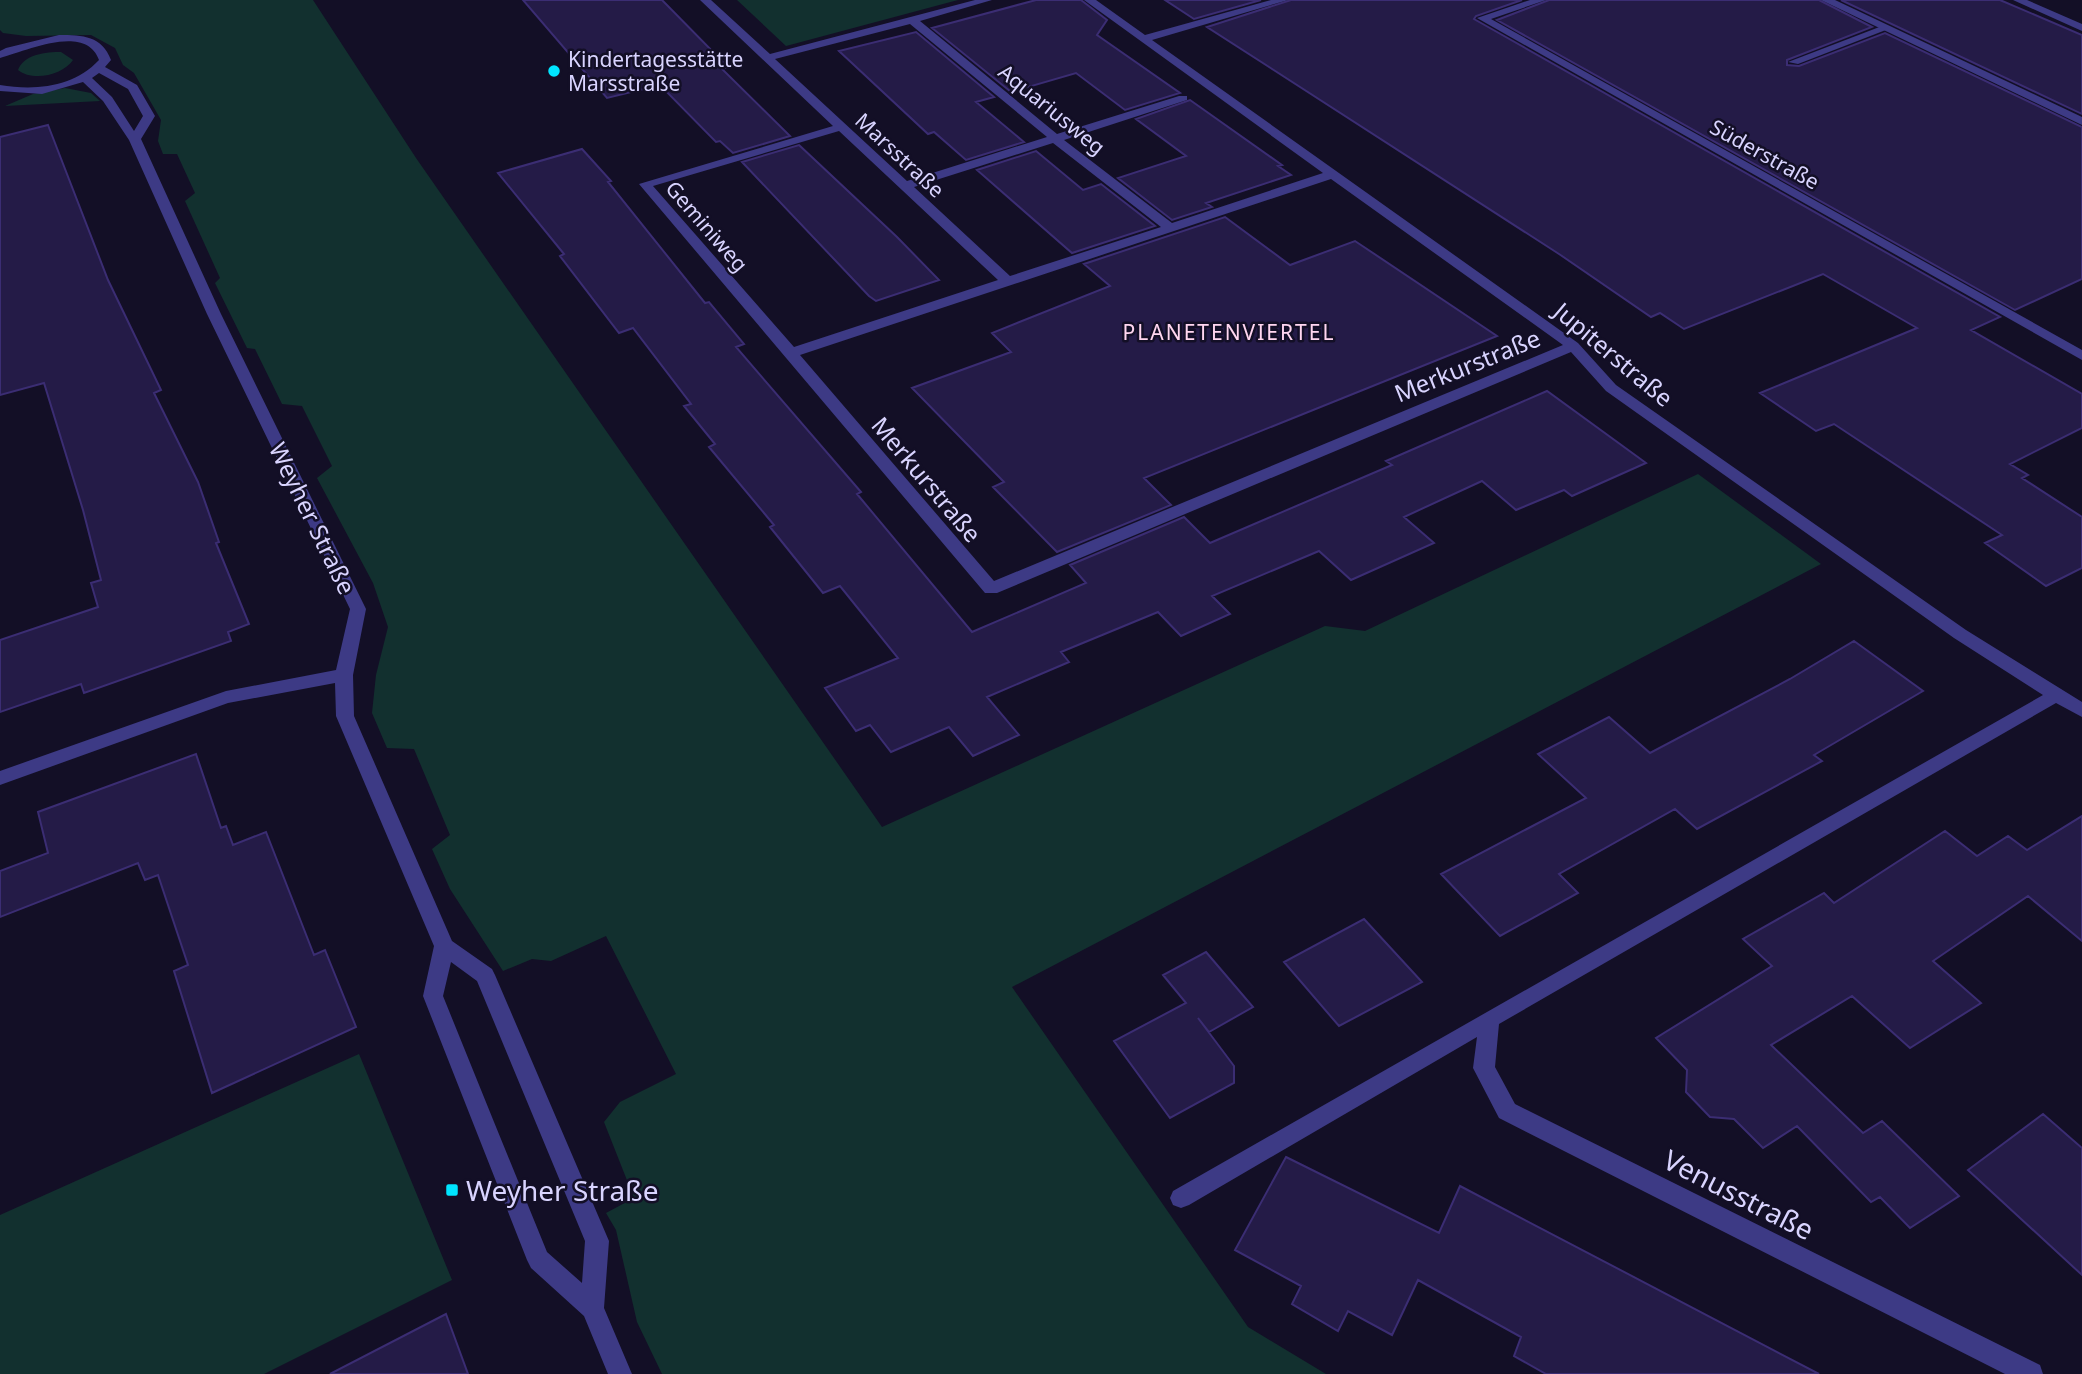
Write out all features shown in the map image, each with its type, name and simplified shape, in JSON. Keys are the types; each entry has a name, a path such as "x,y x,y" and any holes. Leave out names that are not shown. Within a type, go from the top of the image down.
{"street":[{"name":"Marsstraße","path":"705,0 1006,280"},
{"path":"768,58 987,0"},
{"name":"Jupiterstraße","path":"1089,0 1573,346 1611,388 1960,634 2082,711"},
{"path":"1143,39 1283,0"},
{"name":"Süderstraße","path":"1541,0 1482,18 2082,356"},
{"path":"1826,0 2082,121"},
{"path":"2018,0 2082,28"},
{"name":"Aquariusweg","path":"912,20 1056,139 1170,227"},
{"path":"1794,62 1886,27"},
{"path":"0,99 6,89 46,89 83,77 105,60 96,43 80,39 45,40 3,50"},
{"path":"98,68 133,87 149,116 135,139"},
{"name":"Weyher Straße","path":"83,77 101,89 125,130 135,139 214,314 358,609 344,676 345,716 444,946"},
{"path":"905,186 1183,98"},
{"name":"Geminiweg","path":"790,353 645,184 841,127"},
{"path":"790,353 1334,174"},
{"name":"Merkurstraße","path":"790,353 991,589 1573,346"},
{"path":"0,778 226,697 344,676"},
{"path":"1181,1199 1489,1019 2058,694"},
{"path":"593,1308 539,1260 482,1122 433,996 444,946 485,975 597,1241 593,1308 620,1374"},
{"name":"Venusstraße","path":"1489,1019 1484,1068 1507,1111 2031,1374"}],"green space":[{"path":"0,0 313,0 416,158 882,827 1325,626 1365,631 1698,474 1821,564 1012,987 1248,1327 1326,1374 662,1374 637,1322 616,1230 606,1213 634,1198 604,1122 620,1102 676,1074 606,936 551,961 532,959 503,971 450,889 432,849 450,835 414,749 387,748 372,713 376,675 388,627 373,583 317,478 332,466 302,406 282,404 255,349 247,348 215,283 220,278 185,201 195,193 177,154 163,154 158,141 161,120 134,73 123,65 115,48 91,35 26,36 3,33 0,30"},
{"path":"737,0 958,0 786,46"},
{"path":"61,52 73,60 55,73 32,76 18,70 30,57"},
{"path":"65,88 91,93 100,101 5,106 33,94"},
{"path":"359,1054 452,1280 264,1374 0,1374 0,1215"}],"building":[{"path":"523,0 662,0 728,67 722,69 790,136 733,153 720,141 716,142 660,85 607,98"},
{"path":"1036,0 1081,0 1107,20 1097,35 1180,93 1125,110 1076,73 1011,92 932,28"},
{"path":"1165,0 1261,0 1194,19"},
{"path":"1291,0 1522,0 1474,19 2000,317 1971,330 2082,394 2082,428 2010,464 2028,475 2022,478 2082,517 2082,568 2046,586 1985,543 2002,535 1834,424 1816,431 1760,393 1917,328 1823,274 1684,329 1660,313 1651,317 1559,254 1207,27"},
{"path":"1549,0 1819,0 1872,27 1787,60 1787,65 1799,66 1885,33 2082,127 2082,279 2015,310 1497,20"},
{"path":"1841,0 2000,0 2082,35 2082,114"},
{"path":"916,32 994,97 976,102 1024,142 966,160 934,132 928,134 839,51"},
{"path":"1190,100 1282,165 1278,166 1291,175 1206,203 1212,207 1172,220 1118,178 1186,156 1136,119"},
{"path":"48,125 108,280 161,390 154,393 198,482 219,542 216,543 249,624 228,632 231,641 84,693 81,684 0,712 0,640 98,607 91,583 101,580 83,510 44,383 0,395 0,137"},
{"path":"799,145 939,280 876,301 869,296 742,162"},
{"path":"582,149 611,181 608,182 705,303 709,302 744,344 736,347 861,492 857,494 972,632 1086,583 1070,565 1184,517 1210,543 1392,465 1386,461 1547,391 1646,463 1572,496 1564,490 1516,510 1482,481 1404,517 1434,543 1351,580 1319,551 1212,596 1230,614 1181,636 1158,612 1061,652 1069,662 987,697 1019,735 973,756 949,727 891,752 870,725 856,731 825,688 898,658 840,586 823,593 770,527 774,525 709,447 715,444 684,406 691,404 633,328 619,333 560,256 564,254 498,173"},
{"path":"1036,151 1083,190 1101,184 1155,226 1072,253 977,170"},
{"path":"1225,217 1290,265 1355,241 1497,336 1144,478 1171,505 1057,552 993,487 1004,482 912,388 1011,352 992,333 1110,286 1084,264"},
{"path":"1854,641 1923,691 1814,755 1822,761 1697,829 1675,809 1559,874 1578,893 1500,936 1441,874 1586,798 1538,754 1609,717 1650,753 1790,679"},
{"path":"196,754 221,828 226,826 233,845 266,832 314,955 325,950 356,1027 212,1093 174,971 188,965 158,875 145,880 138,863 0,917 0,871 48,853 38,812"},
{"path":"2082,816 2082,941 2028,896 1933,961 1981,1003 1910,1048 1852,996 1771,1045 1863,1133 1882,1121 1959,1196 1910,1228 1880,1197 1871,1202 1797,1126 1763,1148 1734,1119 1710,1117 1686,1092 1687,1070 1656,1038 1772,966 1743,939 1824,893 1834,903 1945,831 1977,856 2008,836 2027,850"},
{"path":"1364,919 1422,982 1339,1026 1284,962"},
{"path":"1206,952 1253,1007 1209,1032 1198,1018 1234,1066 1234,1083 1170,1118 1114,1041 1186,1003 1163,975"},
{"path":"2043,1114 2082,1148 2082,1275 1968,1170"},
{"path":"1286,1157 1439,1233 1460,1186 1819,1374 1546,1374 1514,1356 1521,1337 1418,1280 1392,1335 1348,1311 1338,1331 1292,1304 1301,1286 1235,1250"},
{"path":"446,1314 468,1374 330,1374"}],"place":[{"name":"Kindertagesstätte Marsstraße","path":"554,71"},
{"name":"Weyher Straße","path":"452,1190"}],"district":[{"name":"PLANETENVIERTEL","path":"1229,332"}]}
